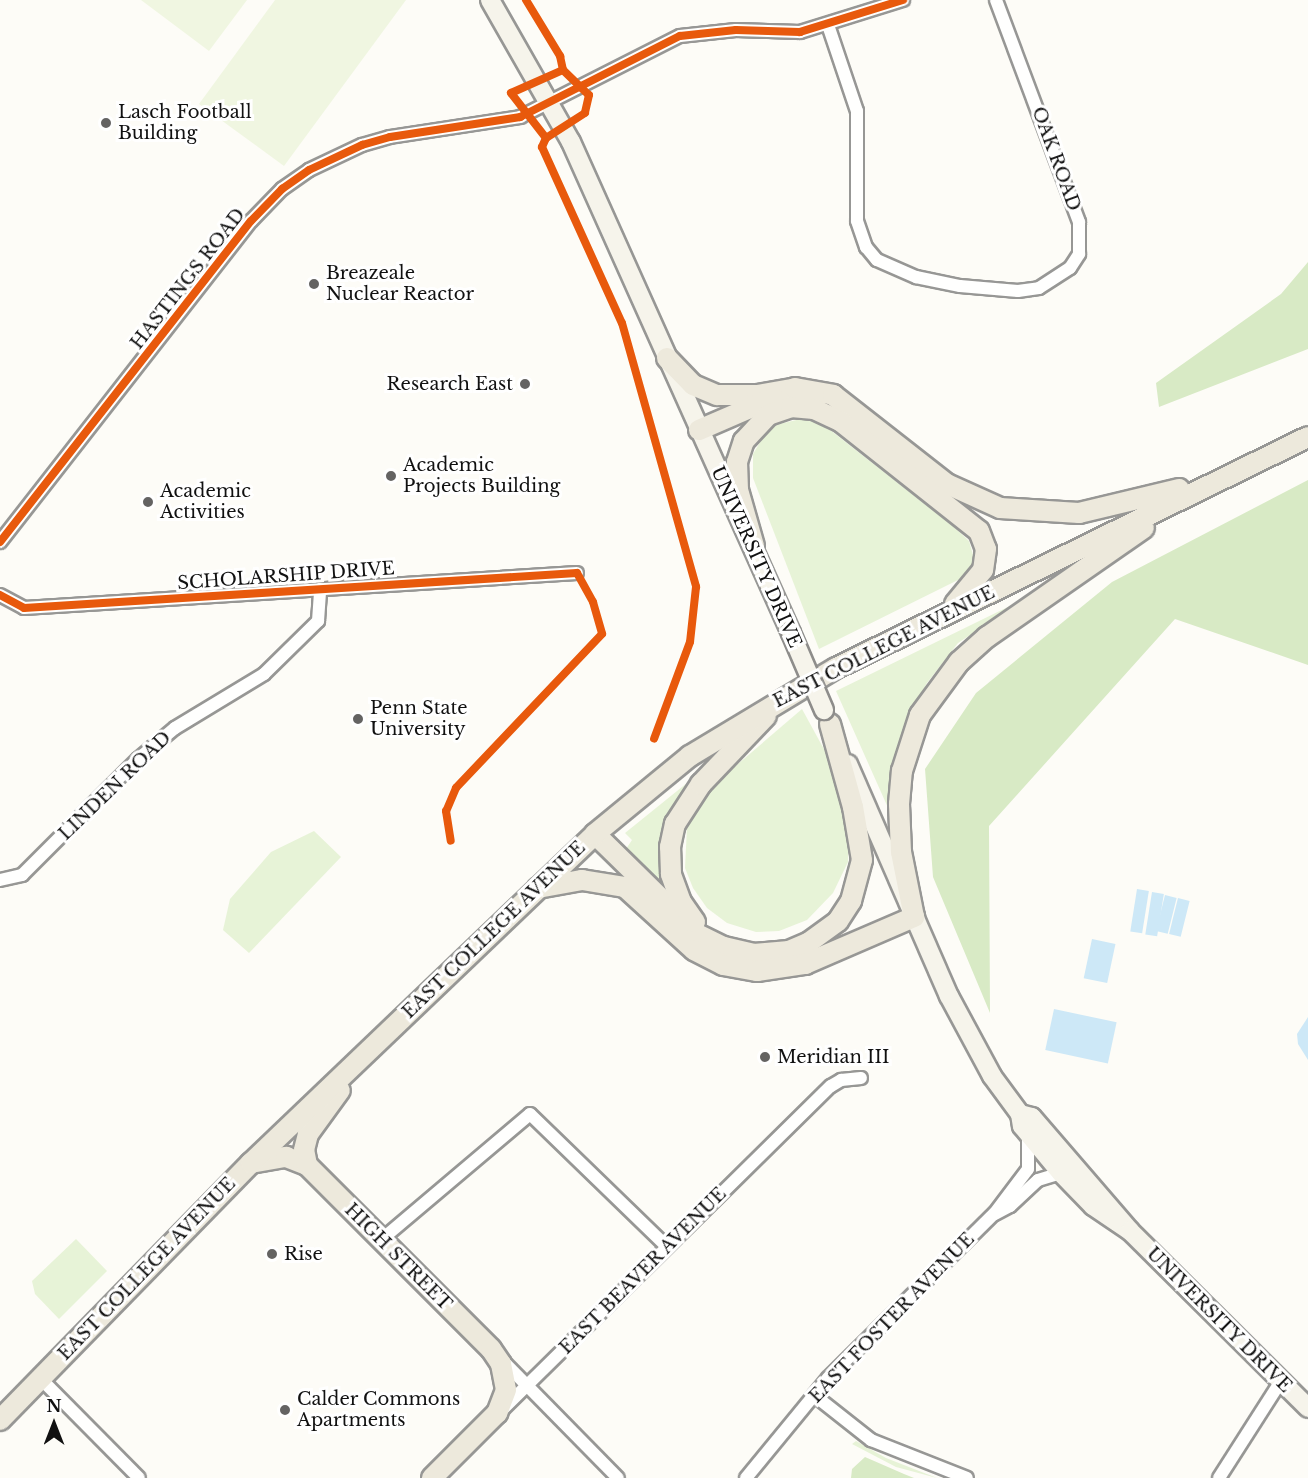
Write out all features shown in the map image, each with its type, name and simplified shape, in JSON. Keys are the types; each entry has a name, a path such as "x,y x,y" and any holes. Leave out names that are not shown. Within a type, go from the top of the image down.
{"main road":[{"name":"UNIVERSITY DRIVE","path":"490,0 572,142 699,430 754,546 914,917 975,1048 1020,1114 1027,1131 1061,1173 1093,1206 1130,1231"},
{"path":"667,358 693,385 717,395 808,389 833,395 947,484 1000,508 1053,513 1106,509 1234,473"},
{"path":"699,430 765,403 782,391"},
{"path":"754,546 738,490 737,462 744,441 755,425 781,410 802,407 826,412 961,514 982,537 986,558 983,570 975,584 944,615"},
{"name":"EAST COLLEGE AVENUE","path":"0,1420 251,1162 595,834 690,756 794,690 1308,437"},
{"path":"538,888 582,880 625,887 694,950 723,965 757,971 805,964 914,917 901,852 899,804 909,744 938,686 987,637 1197,491"},
{"path":"716,943 689,914 675,888 669,859 675,824 718,764 794,690"},
{"path":"595,834 685,923 716,943 754,954 789,951 825,933 851,901 862,860 861,842 827,717"},
{"name":"EAST COLLEGE AVENUE","path":"306,1166 305,1140 339,1094 347,1070"},
{"name":"UNIVERSITY DRIVE","path":"1020,1114 1032,1117 1130,1231 1308,1408"},
{"path":"251,1162 286,1156 306,1166"},
{"name":"HIGH STREET","path":"306,1166 490,1349 501,1364 506,1385 501,1406 491,1420"},
{"name":"EAST BEAVER AVENUE","path":"432,1478 491,1420"}],"street":[{"name":"HASTINGS ROAD","path":"0,542 251,221 282,189 326,160 362,145 505,120 550,102 680,36 736,30 800,32 903,0"},
{"name":"OAK ROAD","path":"828,25 857,111 857,221 866,247 877,260 916,277 1018,291 1056,280 1074,261 1080,239 1074,205 996,0"},
{"name":"SCHOLARSHIP DRIVE","path":"0,595 24,608 577,573"},
{"name":"LINDEN ROAD","path":"0,880 22,875 153,746 199,711 264,674 318,621 320,589"},
{"name":"EAST BEAVER AVENUE","path":"491,1420 831,1086 841,1080 861,1078"},
{"path":"381,1240 530,1114 666,1246"},
{"name":"EAST FOSTER AVENUE","path":"746,1478 814,1395 994,1214 1028,1168 1031,1151 1027,1131"},
{"name":"EAST FOSTER AVENUE","path":"994,1214 1010,1206 1041,1178 1061,1173"},
{"name":"HIGH STREET","path":"490,1349 552,1407 618,1478"},
{"path":"41,1379 139,1478"},
{"path":"1219,1478 1281,1381"},
{"path":"814,1395 871,1440 967,1478"}],"green space":[{"path":"141,0 247,0 209,51"},
{"path":"275,0 406,0 284,166 199,104"},
{"path":"1308,262 1308,349 1159,407 1156,383 1281,294"},
{"path":"805,418 820,422 954,527 969,541 973,555 972,567 962,578 819,649 753,478 753,454 762,439 775,425"},
{"path":"1308,480 1308,665 1175,619 989,826 990,1013 933,877 925,769 976,693 1112,582"},
{"path":"1028,597 958,643 927,683 905,723 892,771 889,810 836,691"},
{"path":"802,709 831,762 849,828 848,862 833,893 807,920 779,931 756,932 727,923 707,908 693,888 685,868 687,827 697,803 717,782"},
{"path":"708,766 686,791 670,896 624,852 632,840 625,833"},
{"path":"314,831 341,857 249,953 223,930 230,899 271,852"},
{"path":"76,1239 107,1271 59,1319 35,1294 32,1281"},
{"path":"856,1441 886,1458 937,1478 896,1467 852,1444"},
{"path":"865,1457 914,1478 851,1478 852,1469"}],"water":[{"path":"1137,889 1149,891 1142,933 1130,931"},
{"path":"1152,892 1164,894 1157,936 1145,934"},
{"path":"1165,895 1177,898 1168,934 1156,931"},
{"path":"1178,898 1190,901 1181,937 1169,934"},
{"path":"1092,939 1115,944 1107,983 1084,978"},
{"path":"1054,1009 1117,1022 1108,1063 1045,1050"},
{"path":"1308,1017 1308,1060 1298,1044 1297,1034"}],"cycle path":[{"path":"526,0 560,56 563,70"},
{"path":"0,542 251,221 282,189 309,170 362,145 390,137 520,117 680,36 736,30 800,32 903,0"},
{"path":"546,138 511,93 563,70 589,95 585,113 546,138 542,147 622,323 696,587 690,642 654,739"},
{"path":"0,595 24,608 577,573 593,602 602,634 456,788 446,811 451,841"}],"place":[{"name":"Lasch Football Building","path":"106,123"},
{"name":"Breazeale Nuclear Reactor","path":"314,284"},
{"name":"Research East","path":"525,384"},
{"name":"Academic Projects Building","path":"391,476"},
{"name":"Academic Activities","path":"148,502"},
{"name":"Penn State University","path":"358,719"},
{"name":"Meridian III","path":"765,1057"},
{"name":"Rise","path":"272,1254"},
{"name":"Calder Commons Apartments","path":"285,1410"}]}
